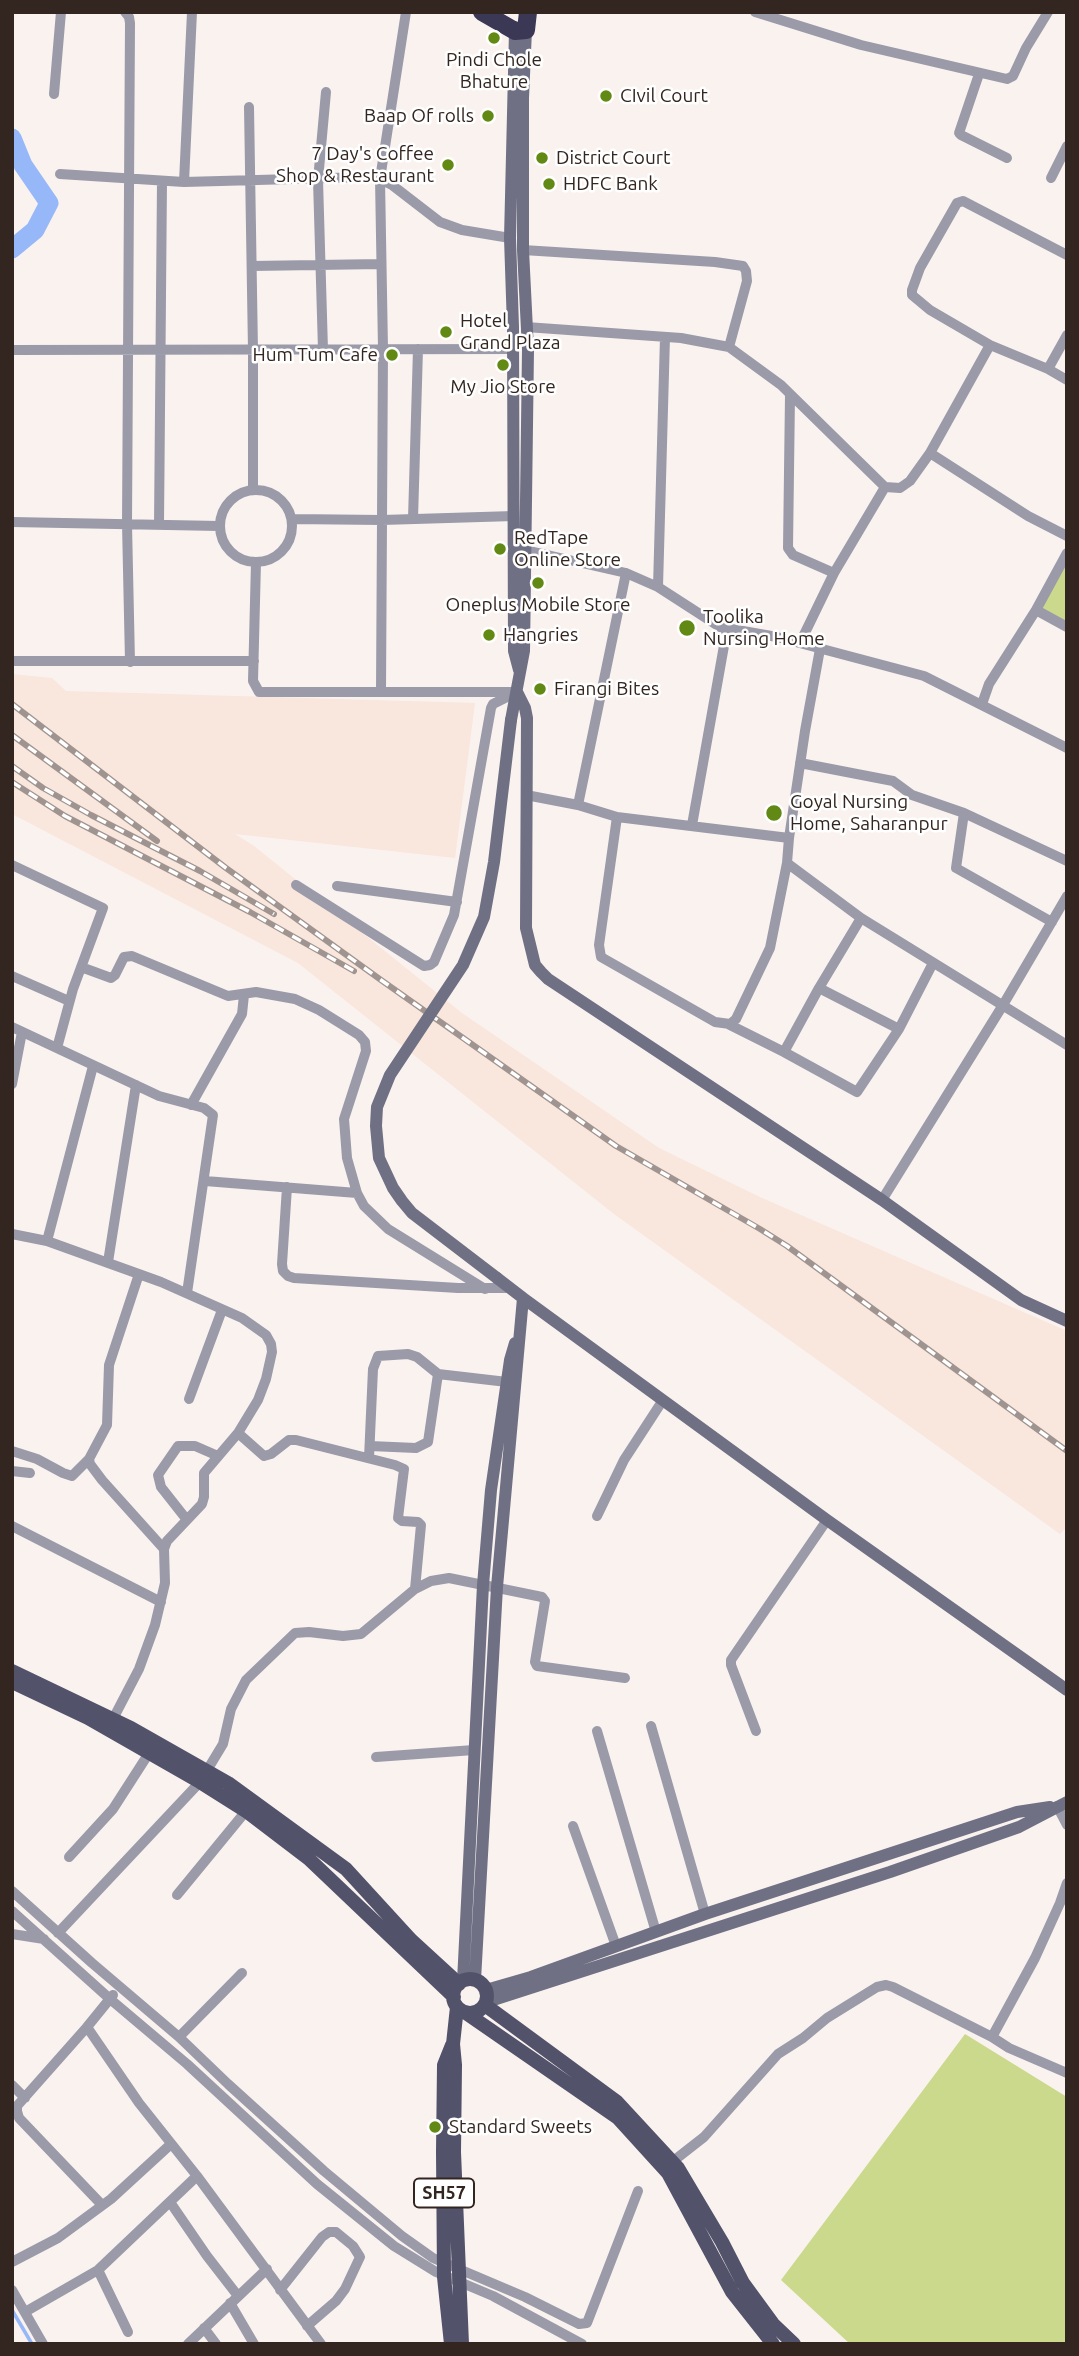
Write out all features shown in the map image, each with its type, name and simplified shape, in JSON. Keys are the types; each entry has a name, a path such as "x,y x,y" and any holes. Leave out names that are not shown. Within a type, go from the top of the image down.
{"highway":[{"path":"482,12 523,24"},
{"path":"517,12 523,24"}],"main road":[{"path":"519,549 514,516 510,238 523,24"},
{"path":"523,24 523,250 526,327 514,651 520,671 484,917 463,965 390,1075 377,1107 379,1157 393,1188 412,1213 510,1289 827,1520 1067,1690"},
{"path":"517,692 527,718 526,928 535,965 541,972 882,1200 1021,1300 1067,1321"},
{"path":"470,1995 504,1492 518,1371 523,1298"},
{"path":"470,1995 474,1750 483,1585 491,1490 510,1360 519,1333"},
{"path":"12,1671 149,1752 204,1776 309,1859 618,2118 673,2168 707,2247 732,2292 774,2344"},
{"path":"12,1682 113,1718 346,1869 411,1940 470,1995 617,2102 673,2168 722,2242 743,2283 773,2325 794,2344"},
{"path":"470,1995 890,1872 1019,1827 1062,1804"},
{"path":"470,1995 531,1977 705,1914 1017,1812 1062,1804"},
{"name":"SH57","path":"451,2344 453,2044 470,1995"},
{"path":"707,2247 722,2242"},
{"name":"SH57","path":"452,2273 462,2344"}],"street":[{"path":"54,94 61,12"},
{"path":"125,12 130,23 127,524 130,662"},
{"path":"184,182 192,12"},
{"path":"381,692 383,349 380,179 406,12"},
{"path":"755,12 861,45 1007,79 1011,78 1048,12"},
{"path":"979,74 959,133 1007,158"},
{"path":"323,350 318,180 326,92"},
{"path":"249,107 253,489"},
{"path":"1051,178 1067,146"},
{"path":"60,174 184,182 366,177 380,179 392,185 440,222 462,230 510,238"},
{"path":"159,525 162,181"},
{"path":"1067,255 963,201 957,203 920,268 912,295 930,310 990,345 1048,369 1067,380"},
{"path":"523,250 715,262 743,267 747,281 729,348"},
{"path":"252,266 381,264"},
{"path":"526,327 698,340 729,348 781,385 885,487 900,488 906,485 930,453 990,345"},
{"path":"1048,369 1067,335"},
{"path":"658,587 664,337"},
{"path":"413,519 418,349"},
{"path":"12,351 513,349"},
{"path":"790,395 788,548 793,555 834,573"},
{"path":"930,453 1028,516 1067,536"},
{"path":"800,643 834,573 885,487"},
{"path":"253,489 273,494 288,509 292,519 288,544 269,560 257,562 245,560 227,548 219,526 225,506 241,492 253,489"},
{"path":"292,519 382,520 514,516"},
{"path":"12,522 219,526"},
{"path":"519,549 626,573 658,587 720,627 800,643 924,676 1067,748"},
{"path":"982,704 989,684 1036,610 1067,553"},
{"path":"257,562 253,681 258,692 517,692"},
{"path":"578,805 626,573"},
{"path":"1036,610 1067,627"},
{"path":"692,825 727,629"},
{"path":"728,1024 736,1019 770,948 787,863 800,764 820,649"},
{"path":"12,661 254,661"},
{"path":"296,885 424,966 430,965 451,924 457,902 489,714 493,704 517,692"},
{"path":"800,764 893,781 912,795 964,813 1067,861"},
{"path":"526,795 578,805 617,817 789,838"},
{"path":"964,813 956,868 1052,922"},
{"path":"617,817 599,945 601,957 715,1022 728,1024 857,1092 899,1029 933,963"},
{"path":"787,863 861,918 1067,1045"},
{"path":"12,864 103,908 69,1001 57,1048"},
{"path":"337,886 457,902"},
{"path":"882,1200 1067,896"},
{"path":"784,1052 861,918"},
{"path":"81,967 111,978 127,955 228,996 269,993 295,999 319,1010 359,1035 365,1042 363,1060 344,1119 346,1158 357,1193 365,1206 388,1229 485,1289"},
{"path":"12,976 69,1001"},
{"path":"820,988 899,1029"},
{"path":"191,1105 242,1014 244,995"},
{"path":"12,1084 17,1030 159,1096 209,1111 213,1115 187,1293"},
{"path":"47,1241 93,1066"},
{"path":"108,1262 136,1085"},
{"path":"205,1181 357,1193"},
{"path":"287,1187 282,1264 283,1271 289,1276 510,1289"},
{"path":"12,1234 47,1241 187,1293 242,1318 266,1335 271,1344 272,1352 266,1379 258,1400 238,1433 204,1473 202,1504 167,1541 164,1549 165,1583 161,1602 139,1669 113,1718"},
{"path":"12,1451 37,1459 72,1476 89,1459 107,1425 109,1365 139,1274"},
{"path":"189,1399 222,1310"},
{"path":"369,1458 373,1369 378,1356 408,1354 417,1357 438,1374 507,1382"},
{"path":"370,1446 416,1448 428,1442 438,1374"},
{"path":"597,1516 624,1460 663,1400"},
{"path":"238,1433 264,1456 289,1440 296,1440 404,1469 398,1518 421,1525 415,1589"},
{"path":"187,1520 161,1487 158,1475 178,1446 195,1446 218,1456"},
{"path":"89,1459 102,1480 164,1549"},
{"path":"12,1471 30,1473"},
{"path":"756,1731 731,1665 732,1660 827,1520"},
{"path":"12,1526 161,1602"},
{"path":"58,1933 204,1776 223,1744 231,1709 241,1689 254,1671 290,1637 301,1632 343,1636 361,1634 415,1589 439,1578 541,1596 544,1598 535,1662 537,1666 625,1678"},
{"path":"651,1726 705,1914"},
{"path":"597,1731 656,1932"},
{"path":"376,1758 474,1750"},
{"path":"69,1857 113,1809 149,1752"},
{"path":"1062,1804 1067,1825"},
{"path":"177,1895 246,1811"},
{"path":"573,1826 616,1946"},
{"path":"992,2037 1035,1958 1067,1883"},
{"path":"12,1891 58,1933 187,2064 226,2092"},
{"path":"12,1911 115,1993 179,2037 226,2092 349,2210 402,2252 452,2273 524,2297 579,2324 587,2323 638,2191"},
{"path":"12,1934 44,1939"},
{"path":"179,2037 242,1973"},
{"path":"673,2168 778,2054 827,2018 877,1987 893,1987 1009,2048 1067,2073"},
{"path":"102,2205 19,2118 17,2106 115,1993"},
{"path":"88,2027 139,2103 197,2176 321,2344"},
{"path":"12,2085 25,2098"},
{"path":"12,2262 58,2238 122,2190 171,2144"},
{"path":"25,2312 98,2270 197,2176"},
{"path":"170,2202 234,2299 254,2344"},
{"path":"280,2290 328,2232 336,2232 353,2246 360,2258 345,2288 336,2301 307,2326"},
{"path":"188,2344 267,2269"},
{"path":"98,2270 128,2332"},
{"path":"452,2273 582,2344"},
{"path":"12,2290 43,2344"},
{"path":"204,2328 216,2344"}],"shaded area":[{"path":"12,674 52,678 66,691 475,703 455,858 235,834 254,846 462,1013 659,1148 762,1198 1067,1331 1067,1529 1060,1534 614,1214 298,963 12,814"}],"green space":[{"path":"1067,544 1067,622 1036,608"},
{"path":"965,2034 1067,2097 1067,2338 1064,2344 850,2344 781,2280"}],"waterway":[{"path":"12,138 23,165 49,203 35,230 12,249"},
{"path":"12,2310 32,2344"}],"railway":[{"path":"12,704 226,868 381,980 616,1146 787,1246 1067,1451"},
{"path":"12,735 157,841"},
{"path":"12,766 43,788 200,871 274,914"},
{"path":"12,782 65,816 250,912 354,971"}],"place":[{"name":"Pindi Chole Bhature","path":"494,38"},
{"name":"CIvil Court","path":"606,96"},
{"name":"Baap Of rolls","path":"488,116"},
{"name":"District Court","path":"542,158"},
{"name":"7 Day's Coffee Shop & Restaurant","path":"448,165"},
{"name":"HDFC Bank","path":"549,184"},
{"name":"Hotel Grand Plaza","path":"446,332"},
{"name":"Hum Tum Cafe","path":"392,355"},
{"name":"My Jio Store","path":"503,365"},
{"name":"RedTape Online Store","path":"500,549"},
{"name":"Oneplus Mobile Store","path":"538,583"},
{"name":"Toolika Nursing Home","path":"687,628"},
{"name":"Hangries","path":"489,635"},
{"name":"Firangi Bites","path":"540,689"},
{"name":"Goyal Nursing Home, Saharanpur","path":"774,813"},
{"name":"Standard Sweets","path":"435,2127"}]}
